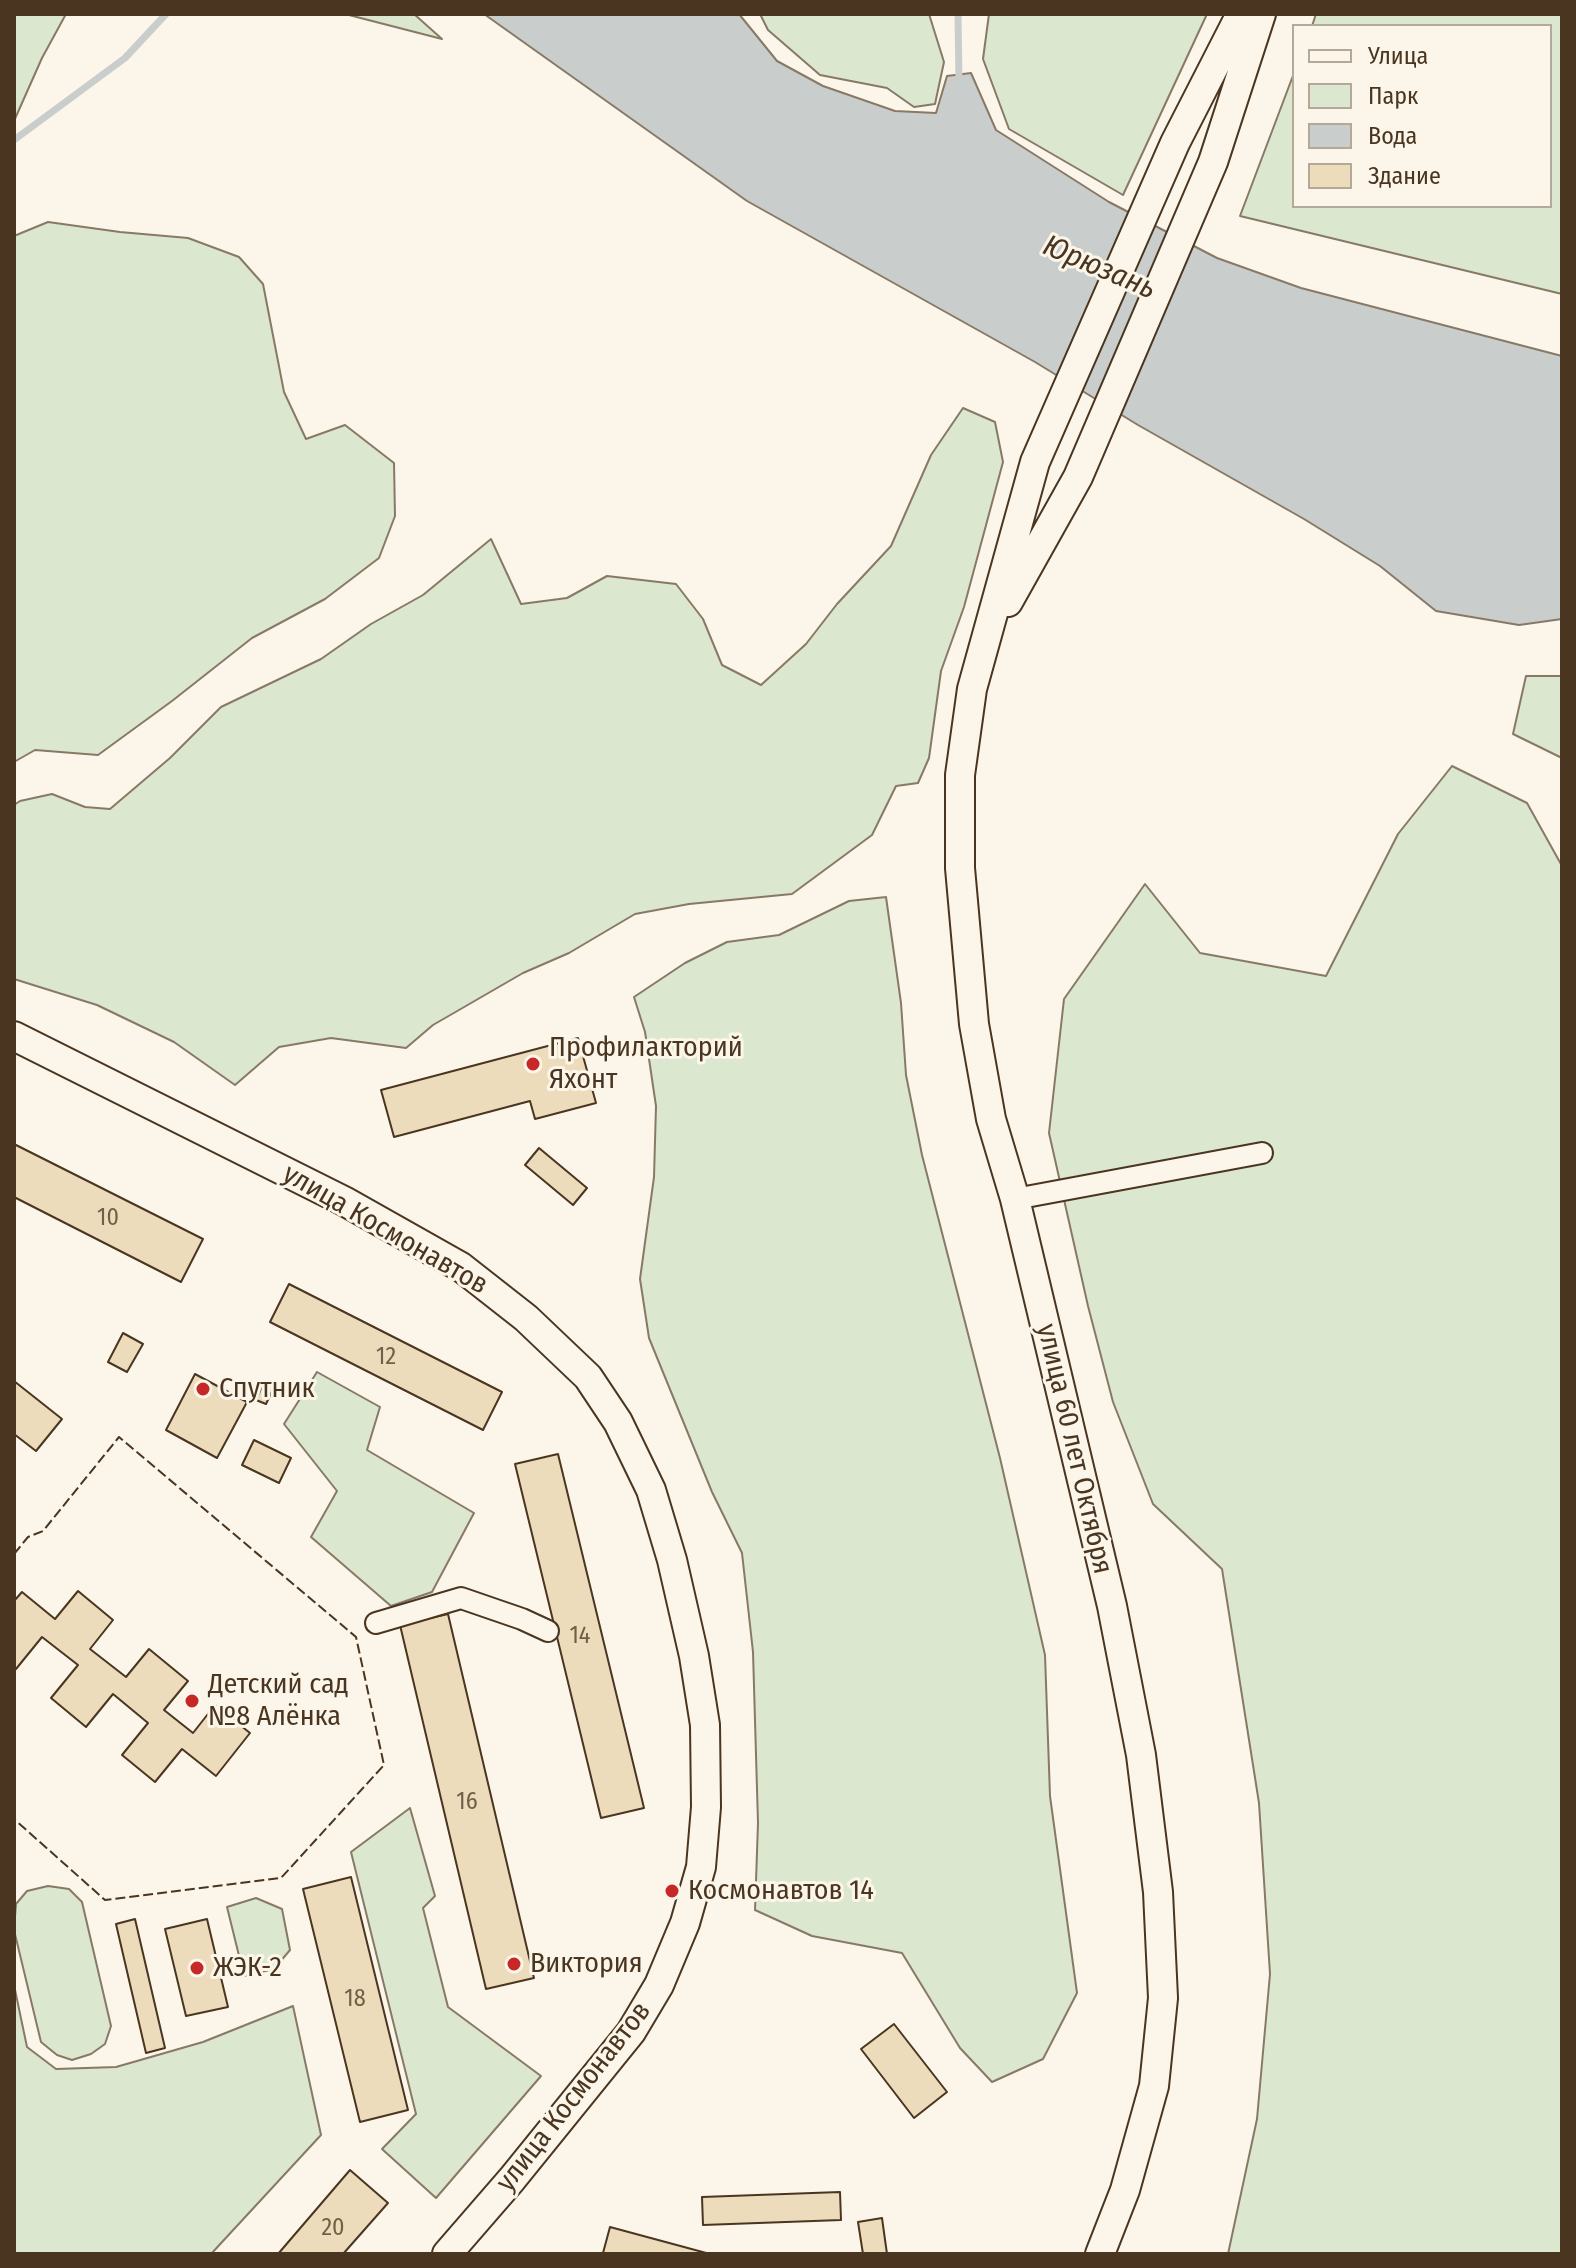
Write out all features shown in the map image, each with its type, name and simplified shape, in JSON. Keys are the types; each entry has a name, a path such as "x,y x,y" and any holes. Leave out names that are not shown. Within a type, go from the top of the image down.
{"main road":[{"path":"986,642 1035,462 1175,143 1241,14"},
{"path":"986,642 1078,477 1213,162 1261,14"},
{"name":"улица 60 лет Октября","path":"986,642 972,689 963,736 960,775 960,868 974,1024 991,1119 1015,1199 1112,1606 1141,1755 1158,1892 1163,1998 1154,2086 1125,2190 1100,2254"},
{"name":"улица Космонавтов","path":"14,1036 344,1201 461,1267 526,1318 588,1377 618,1422 651,1490 685,1615 705,1725 706,1807 701,1867 685,1923 659,1985 631,2032 447,2254"}],"street":[{"path":"1015,1199 1262,1153"},
{"path":"376,1623 461,1598 548,1631"}],"green space":[{"path":"14,14 66,14 14,121"},
{"path":"345,14 414,14 442,39"},
{"path":"760,14 929,14 944,62 935,104 914,107 887,88 820,75 768,30"},
{"path":"989,14 1207,14 1123,195 1009,129 983,59"},
{"path":"1316,14 1562,14 1562,294 1240,216 1292,78 1292,208 1552,208 1552,24 1313,24"},
{"path":"48,222 188,238 239,257 263,284 284,392 306,439 345,425 394,463 395,516 379,558 325,599 252,638 98,755 35,750 14,762 14,236"},
{"path":"963,408 995,422 1003,462 964,607 941,671 929,758 918,783 896,786 872,835 792,894 689,904 635,914 433,1025 406,1048 331,1038 279,1047 235,1085 174,1042 97,1005 14,979 14,805 20,801 52,794 85,807 110,809 170,758 221,707 321,659 371,624 423,595 491,539 521,604 567,598 607,576 676,584 703,619 722,665 761,685 806,644 837,604 891,546 931,455"},
{"path":"1526,676 1562,676 1562,758 1513,734"},
{"path":"1452,766 1527,803 1562,866 1562,2254 1228,2254 1257,2119 1270,1974 1259,1803 1222,1569 1153,1504 1113,1402 1088,1306 1049,1133 1064,999 1145,884 1200,953 1326,976 1398,834"},
{"path":"886,897 901,1003 906,1075 922,1155 1000,1458 1045,1655 1050,1796 1077,1993 1043,2059 992,2082 960,2048 902,1953 812,1936 755,1910 758,1823 753,1652 742,1553 712,1492 649,1338 640,1279 654,1177 656,1106 645,1032 634,997 685,963 727,942 779,935 849,901"},
{"path":"317,1372 380,1407 367,1450 474,1513 432,1592 391,1606 311,1537 337,1491 284,1424"},
{"path":"410,1808 435,1896 423,1908 448,2007 541,2076 436,2198 382,2149 416,2114 351,1852"},
{"path":"48,1886 69,1889 82,1902 111,2026 105,2044 91,2054 72,2060 57,2055 41,2042 14,1930 16,1904 27,1891"},
{"path":"256,1898 282,1909 290,1950 274,1969 244,1976 227,1907"},
{"path":"14,1985 27,2047 56,2069 116,2067 203,2042 293,2006 321,2135 211,2254 14,2254"}],"water":[{"name":"Юрюзань","path":"484,14 739,14 777,61 823,86 895,111 936,113 947,76 971,73 996,130 1109,202 1217,258 1301,288 1562,356 1562,619 1519,625 1436,611 1380,566 1304,519 1138,425 1035,362 747,201"}],"building":[{"name":"Профилакторий Яхонт","path":"578,1038 596,1103 535,1119 530,1101 394,1137 381,1090"},
{"path":"14,1144 203,1239 181,1282 14,1197"},
{"path":"539,1148 587,1188 573,1205 525,1165"},
{"path":"289,1284 502,1392 483,1430 270,1322"},
{"path":"123,1333 143,1344 127,1372 108,1362"},
{"path":"195,1374 247,1402 217,1458 166,1430"},
{"path":"265,1380 275,1385 266,1404 256,1400"},
{"path":"14,1381 62,1419 36,1451 14,1434"},
{"path":"254,1440 291,1458 279,1483 242,1465"},
{"path":"558,1454 644,1808 601,1818 515,1464"},
{"path":"78,1591 113,1620 90,1649 126,1677 149,1649 188,1681 164,1710 193,1733 215,1705 250,1733 216,1776 182,1749 155,1782 122,1755 148,1723 113,1694 86,1727 51,1698 78,1665 42,1637 16,1669 14,1667 14,1601 22,1592 55,1619"},
{"path":"448,1614 534,1978 486,1989 400,1625"},
{"path":"351,1877 408,2110 360,2122 303,1889"},
{"path":"135,1919 165,2048 146,2053 116,1924"},
{"name":"ЖЭК-2","path":"207,1919 228,2007 186,2016 165,1929"},
{"path":"894,2024 947,2092 914,2118 861,2049"},
{"path":"350,2170 388,2203 343,2254 278,2254"},
{"path":"840,2192 841,2220 703,2225 702,2197"},
{"path":"882,2218 887,2254 863,2254 858,2222"},
{"path":"610,2227 710,2254 603,2253"}],"waterway":[{"path":"14,140 125,58 166,14"},
{"path":"958,14 959,84"}],"fence":[{"path":"14,1554 28,1537 43,1531 119,1437 356,1637 384,1765 281,1878 105,1900 14,1819"}],"place":[{"name":"Профилакторий Яхонт","path":"533,1064"},
{"name":"Спутник","path":"203,1389"},
{"name":"Детский сад №8 Алёнка","path":"192,1701"},
{"name":"Космонавтов 14","path":"672,1891"},
{"name":"Виктория","path":"514,1964"},
{"name":"ЖЭК-2","path":"197,1968"}]}
